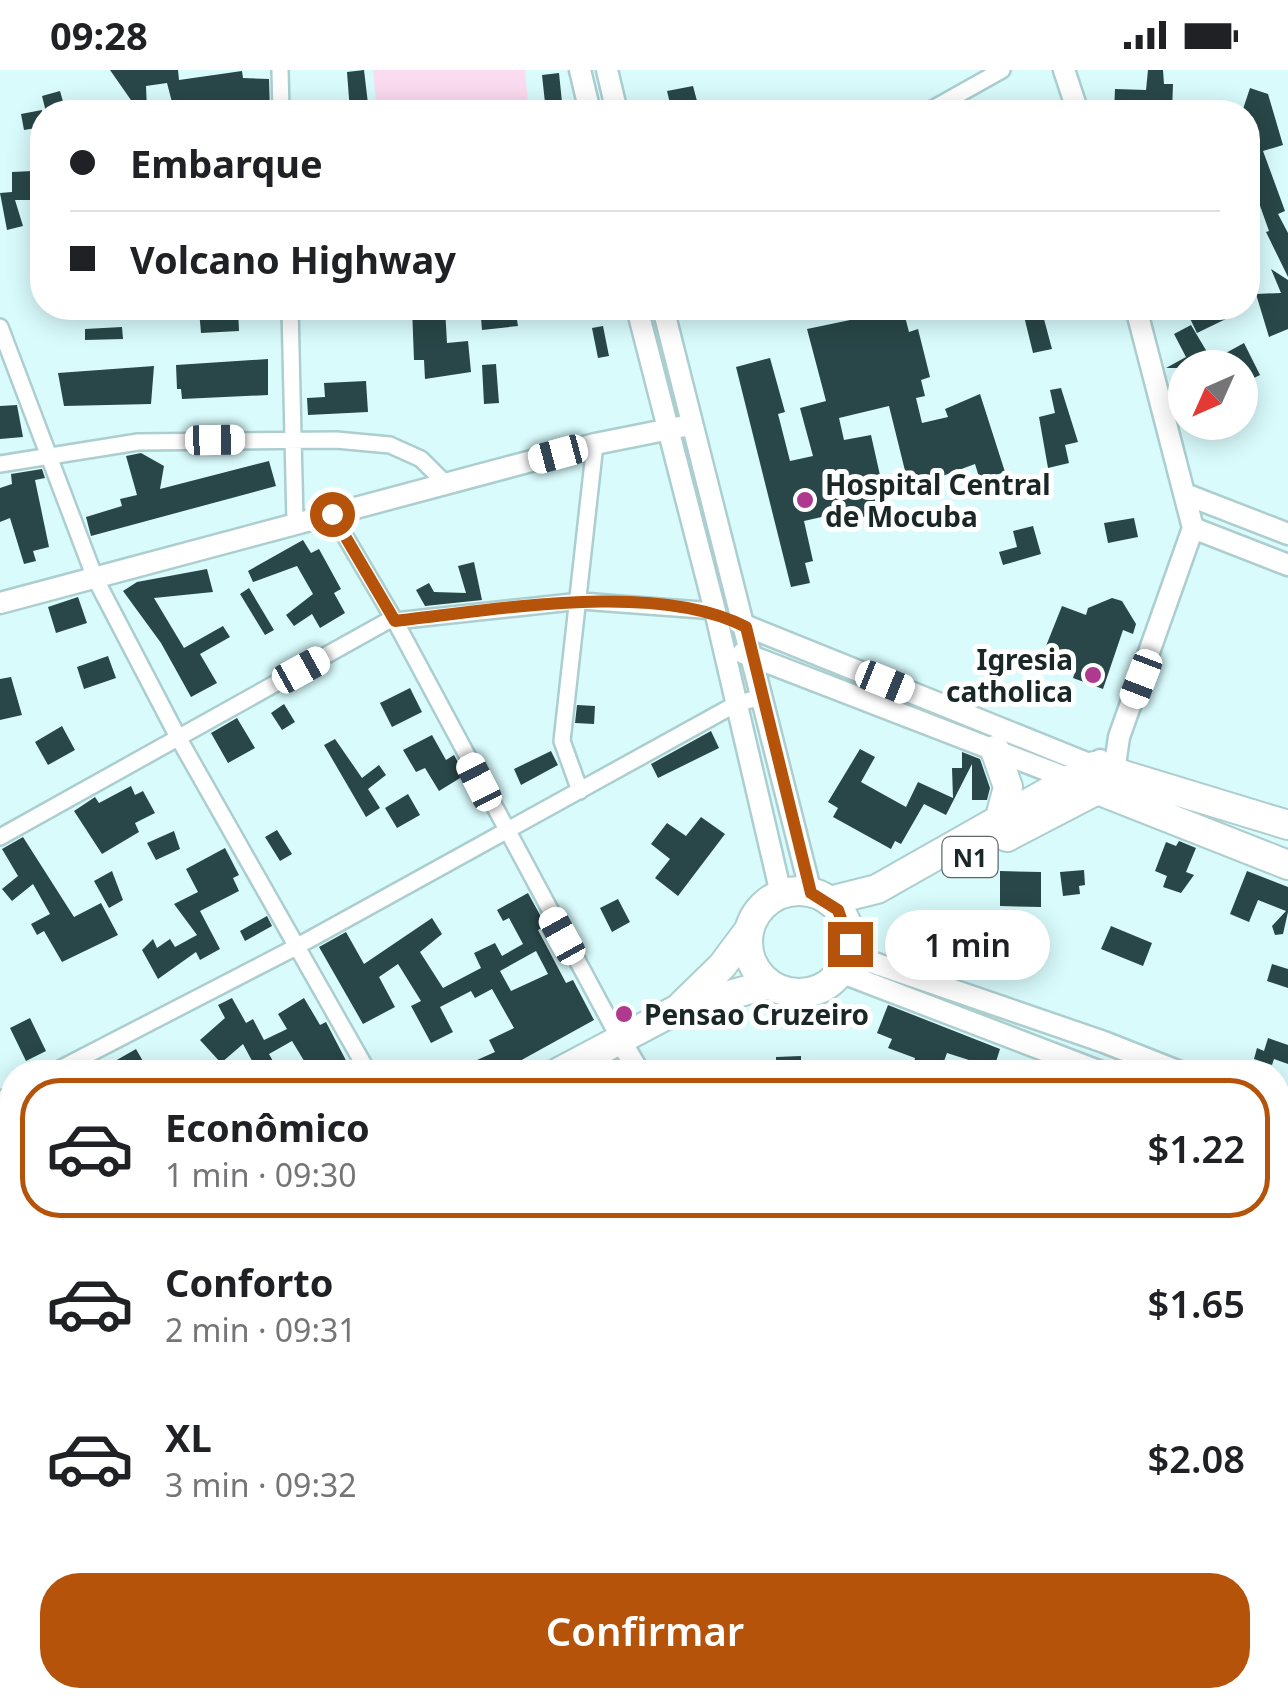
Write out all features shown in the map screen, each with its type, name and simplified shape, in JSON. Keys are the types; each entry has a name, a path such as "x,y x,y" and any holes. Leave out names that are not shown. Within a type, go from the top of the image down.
{"highway":[{"path":"995,750 1008,787 999,821"},
{"name":"N1","path":"676,1010 722,966 760,908 780,894 820,897 877,889 999,821 1095,777"},
{"name":"N1","path":"582,1060 676,1010 769,984 787,992 807,993 826,986 887,900 1095,777"},
{"path":"1095,777 1288,825"},
{"path":"1095,777 1288,864"},
{"path":"820,897 846,953"},
{"path":"749,930 748,950 755,969 769,984"}],"street":[{"path":"280,70 281,100"},
{"path":"580,70 587,100"},
{"path":"607,70 614,100"},
{"path":"949,100 1002,70"},
{"path":"1064,70 1074,100"},
{"path":"290,320 295,522"},
{"path":"640,320 724,647 780,894"},
{"path":"666,320 690,425 746,627 750,656 820,897"},
{"path":"1095,777 1118,738 1194,528 1175,470 1139,320"},
{"path":"0,327 95,578 178,740 361,1060"},
{"path":"0,603 595,444 690,425"},
{"path":"0,464 138,442 291,439 390,445 421,459 446,484"},
{"path":"580,791 562,741 595,444"},
{"path":"1185,494 1288,534"},
{"path":"332,514 394,620 632,1060"},
{"path":"1194,528 1288,565"},
{"path":"0,837 394,620 580,601 715,611 1095,777"},
{"path":"724,647 995,750 1095,777"},
{"path":"77,1060 294,948 736,704 762,696"},
{"path":"846,953 1150,1060"},
{"path":"846,953 1066,1060"},
{"path":"1093,1060 1104,1042"}],"shaded area":[{"path":"373,70 525,70 528,100 376,100"}],"building":[{"path":"110,70 178,70 179,80 242,71 243,78 269,79 270,100 171,100 167,83 146,86 147,100 131,100"},
{"path":"364,70 368,100 349,100 347,72"},
{"path":"1148,70 1163,70 1164,84 1173,84 1172,100 1115,100 1115,89 1146,90"},
{"path":"559,73 562,100 545,100 542,75"},
{"path":"693,86 697,100 669,100 667,91"},
{"path":"1250,88 1268,94 1283,145 1263,151 1285,211 1278,214 1288,233 1288,277 1266,232 1269,231 1260,206 1260,100 1246,100"},
{"path":"60,91 63,100 43,100 42,96"},
{"path":"30,112 30,129 24,130 21,114"},
{"path":"30,171 30,200 15,200 23,226 7,230 0,193 12,192 12,172"},
{"path":"1271,269 1288,280 1288,329 1269,337 1260,294 1281,293"},
{"path":"200,320 239,320 239,331 201,333"},
{"path":"412,320 446,320 447,343 468,341 471,372 425,379 424,360 414,360"},
{"path":"481,320 517,320 518,326 482,330"},
{"path":"850,320 906,320 909,332 918,329 930,377 921,380 925,396 916,398 922,423 948,417 945,409 980,394 1005,472 980,480 975,464 937,478 939,488 911,495 889,406 839,418 844,440 871,435 888,511 850,520 848,511 804,521 813,561 805,563 810,583 791,587 736,367 770,358 785,412 778,414 790,461 813,456 800,408 826,401 807,329"},
{"path":"1025,320 1044,320 1052,349 1033,353"},
{"path":"1191,320 1224,320 1197,333"},
{"path":"1191,325 1206,350 1182,350 1174,334"},
{"path":"603,326 609,356 598,358 592,328"},
{"path":"122,327 123,339 85,340 85,329"},
{"path":"268,359 268,395 182,399 181,389 177,389 176,365"},
{"path":"496,364 499,403 484,404 482,365"},
{"path":"154,366 151,404 64,406 58,373"},
{"path":"366,381 368,412 308,415 307,398 325,397 324,383"},
{"path":"1061,388 1078,442 1065,445 1069,463 1048,468 1039,417 1055,413 1050,390"},
{"path":"17,405 23,437 0,439 0,406"},
{"path":"141,453 164,466 160,489 269,461 276,486 91,536 86,517 122,506 120,499 137,495 126,456"},
{"path":"42,469 45,478 35,480 49,547 33,551 36,561 24,564 10,518 0,522 0,488 12,484 11,474"},
{"path":"1134,518 1138,537 1108,543 1104,523"},
{"path":"1033,526 1041,554 1003,565 999,552 1017,547 1013,531"},
{"path":"303,540 311,553 319,549 341,589 334,593 345,613 320,628 312,614 294,626 286,615 313,594 297,566 253,582 248,571"},
{"path":"474,562 482,600 425,606 416,590 429,583 434,592 466,593 458,566"},
{"path":"207,569 213,592 154,598 184,648 223,626 230,637 200,654 217,683 191,697 161,643 123,591 137,582"},
{"path":"249,588 274,630 265,635 240,594"},
{"path":"78,597 87,623 56,633 48,607"},
{"path":"1112,598 1122,601 1136,624 1133,634 1123,630 1103,689 1073,678 1076,669 1042,656 1062,606 1086,615 1088,608"},
{"path":"108,656 116,678 84,689 77,667"},
{"path":"11,677 22,715 0,720 0,679"},
{"path":"410,688 422,712 392,727 380,703"},
{"path":"284,704 295,722 282,730 271,713"},
{"path":"577,705 595,706 594,724 575,723"},
{"path":"237,718 255,748 228,763 211,733"},
{"path":"62,726 75,750 48,765 35,742"},
{"path":"711,731 719,748 658,778 651,764"},
{"path":"432,735 446,760 454,755 465,775 439,791 425,768 416,772 403,750"},
{"path":"335,739 362,778 379,765 386,775 368,789 380,808 366,817 324,745"},
{"path":"860,749 875,757 861,782 906,807 918,782 953,798 952,768 962,768 962,752 980,759 990,788 987,800 972,800 972,764 946,815 924,804 901,844 895,841 891,849 833,817 838,808 828,802"},
{"path":"551,751 558,765 521,785 514,769"},
{"path":"131,786 135,795 143,791 155,813 135,823 139,832 102,854 74,811 95,797 99,803"},
{"path":"408,794 420,815 397,828 385,808"},
{"path":"701,817 725,834 678,896 655,878 670,859 651,844 667,823 686,836"},
{"path":"277,830 292,854 280,861 265,837"},
{"path":"174,831 180,849 156,860 147,843"},
{"path":"23,837 74,917 101,903 118,935 62,962 44,931 37,935 31,924 50,914 33,884 12,901 2,889 18,876 2,849"},
{"path":"1179,841 1196,848 1186,872 1194,875 1181,893 1163,887 1167,876 1155,871 1166,842 1176,846"},
{"path":"225,848 239,875 233,878 239,891 200,911 220,949 200,960 196,952 158,979 142,950 153,939 157,948 170,939 175,947 197,935 174,904 198,892 186,869"},
{"path":"1084,870 1085,885 1079,886 1080,894 1063,896 1060,872"},
{"path":"112,871 123,900 109,908 94,881"},
{"path":"1000,871 1041,872 1041,907 1000,906"},
{"path":"1247,871 1288,887 1288,912 1283,934 1275,935 1272,926 1286,911 1258,900 1249,922 1230,914"},
{"path":"528,893 546,926 538,930 566,983 573,980 594,1020 522,1060 477,1060 495,1052 489,1040 514,1028 492,989 475,998 471,991 440,1007 453,1032 431,1043 411,1006 421,1001 398,964 379,977 395,1007 363,1024 319,947 346,932 364,964 432,918 442,934 420,952 443,988 481,968 474,953 495,943 502,956 523,944 509,918 503,921 497,910","holes":["536,951 548,974 511,991 500,971"]},
{"path":"618,899 630,922 612,932 600,908"},
{"path":"267,916 272,926 245,941 240,931"},
{"path":"1111,926 1152,943 1143,966 1101,949"},
{"path":"969,938 1021,957 1016,977 961,959"},
{"path":"1272,964 1288,969 1288,988 1267,981"},
{"path":"232,998 246,1023 253,1019 264,1040 287,1029 278,1014 304,998 320,1025 326,1022 346,1060 304,1060 292,1041 269,1054 272,1060 252,1060 243,1044 224,1060 218,1060 200,1040 225,1018 218,1005"},
{"path":"888,1005 1000,1049 997,1060 969,1060 947,1053 944,1060 915,1060 888,1048 892,1039 877,1033"},
{"path":"30,1018 46,1051 26,1060 10,1028"},
{"path":"1268,1038 1288,1045 1288,1060 1254,1059 1257,1048 1264,1051"},
{"path":"136,1049 142,1060 117,1060"},
{"path":"801,1056 801,1060 776,1060"}],"place":[{"name":"Hospital Central de Mocuba","path":"805,500"},
{"name":"Igresia catholica","path":"1093,675"},
{"name":"Pensao Cruzeiro","path":"624,1014"}],"route":[{"path":"332,514 395,621 580,601 715,611 746,627 811,893 838,910 850,944"}]}
